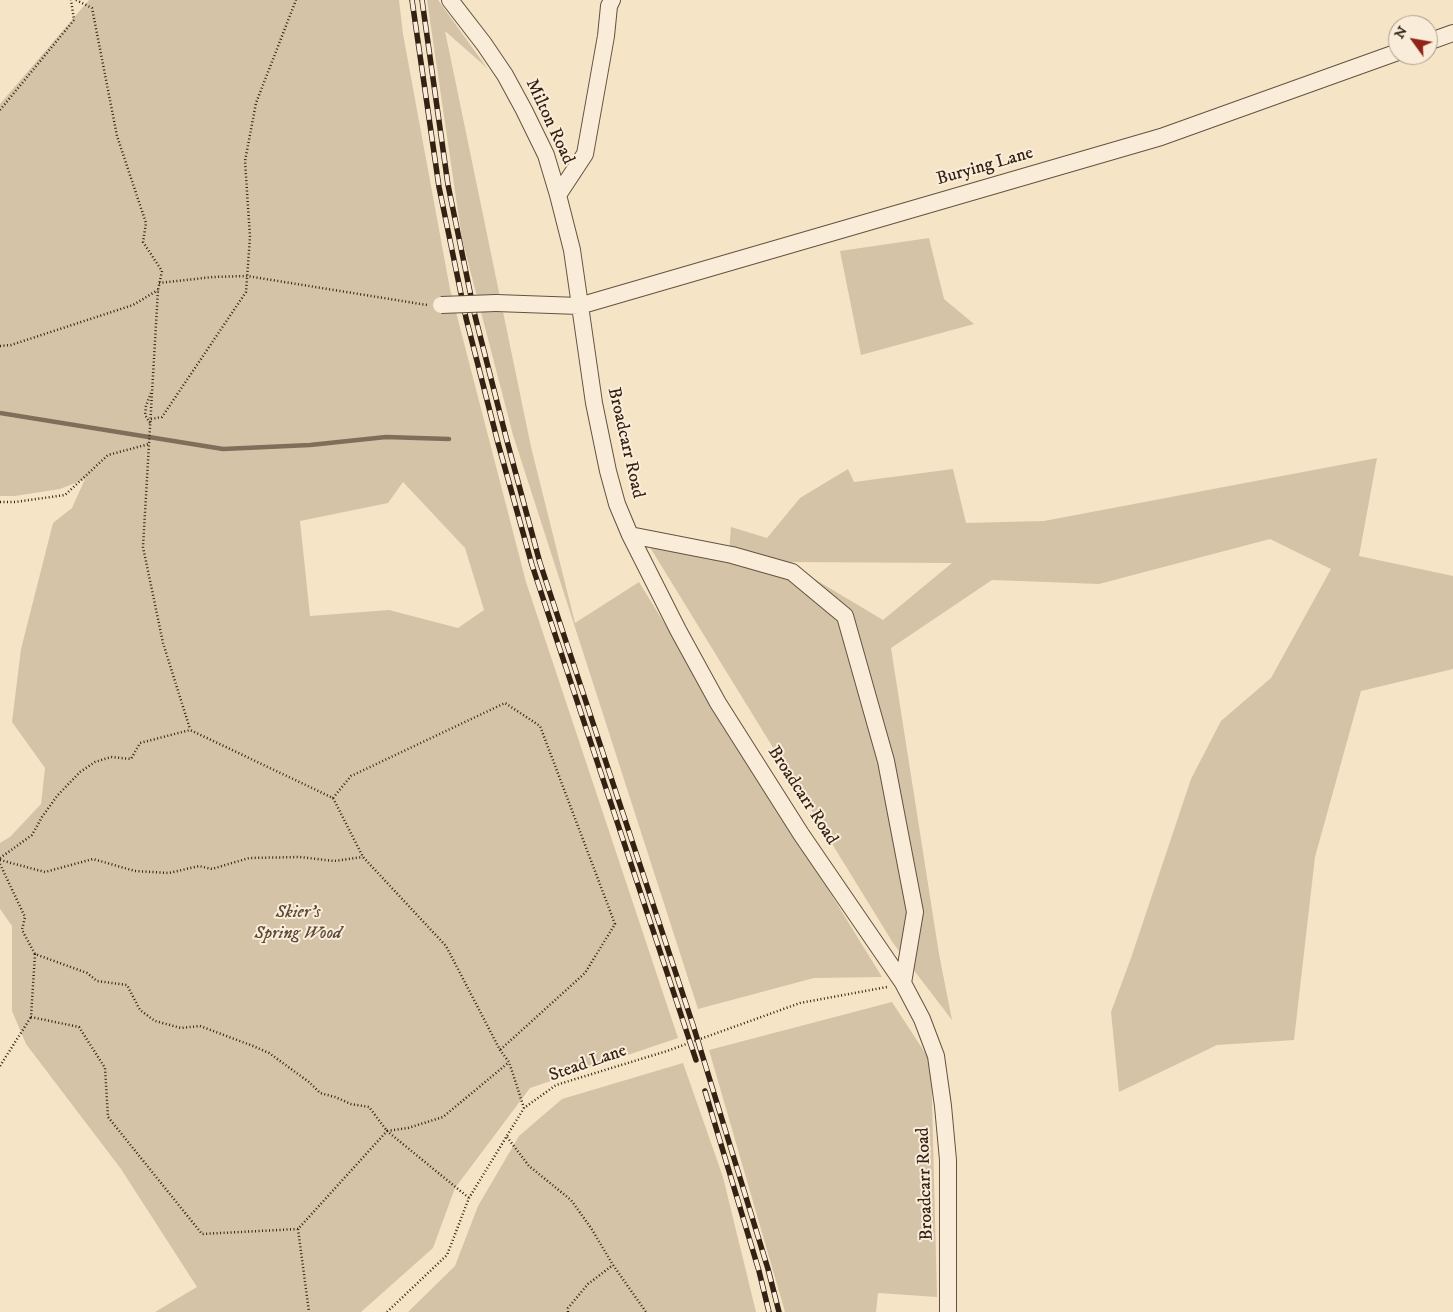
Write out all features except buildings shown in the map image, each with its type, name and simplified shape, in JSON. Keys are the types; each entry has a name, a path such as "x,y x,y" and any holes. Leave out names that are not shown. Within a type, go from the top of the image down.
{"street":[{"name":"Milton Road","path":"450,0 505,75 546,155 572,250 579,306"},
{"path":"558,195 585,154 606,36 609,6 612,0"},
{"path":"1438,38 1453,33"},
{"name":"Burying Lane","path":"441,305 496,303 579,306 1161,137 1388,56"},
{"name":"Broadcarr Road","path":"579,306 594,403 608,471 617,504 630,535 678,630 718,703 801,834 903,983 922,1019 936,1056 948,1160 948,1312"},
{"path":"630,535 732,554 792,572 845,616 886,761 915,912 903,983"}],"path":[{"path":"0,110 74,20 71,0"},
{"path":"76,0 92,8 117,136 146,222 143,242 162,271 158,290 143,547 163,643 190,730"},
{"path":"151,418 162,417 246,292 250,237 245,161 256,103 296,0"},
{"path":"159,283 213,277 247,276 422,305 441,305"},
{"path":"0,346 11,345 132,305 158,290"},
{"path":"151,424 145,415 146,406 153,390"},
{"path":"0,502 15,502 65,495 108,455 149,444"},
{"path":"333,798 351,776 505,703 540,726 615,924 585,973 500,1050"},
{"path":"0,859 32,835 57,796 80,772 95,762 111,757 131,759 140,743 190,730 333,798 363,857 446,946 500,1050 509,1062 524,1108"},
{"path":"0,859 45,872 93,859 135,871 169,873 199,866 212,869 249,858 300,856 334,862 363,857"},
{"path":"0,864 25,917 22,930 35,954 31,1017 0,1066"},
{"path":"35,954 87,973 97,981 127,985 140,1010 156,1020 181,1028 200,1026 253,1046 270,1053 309,1082 320,1093 351,1104 368,1107 387,1131 469,1198"},
{"name":"Stead Lane","path":"387,1312 447,1255 469,1198 524,1108 556,1085 667,1051 800,1003 903,983"},
{"path":"31,1017 79,1027 105,1068 108,1118 202,1234 298,1229 387,1131 408,1128 444,1117 509,1062"},
{"path":"507,1137 529,1166 571,1200 592,1228 613,1265 646,1312"},
{"path":"298,1229 310,1312"},
{"path":"568,1312 568,1308 588,1284 613,1265"}],"green space":[{"name":"Skier's Spring Wood","path":"89,0 399,0 403,34 450,289 526,582 678,1038 530,1088 455,1188 433,1248 361,1312 155,1312 197,1287 121,1169 26,1044 12,1011 12,926 0,909 0,843 10,837 41,804 45,768 12,722 21,649 53,523 72,508 85,479 60,489 15,496 0,496 0,104","holes":["403,482 465,548 484,610 458,628 389,610 310,616 300,521 388,503"]},
{"path":"427,0 438,0 487,68 445,31 531,447 575,623 639,582 882,977 814,978 698,1009 513,435 462,239"},
{"path":"929,238 944,299 974,324 861,355 840,251"},
{"path":"1377,458 1359,556 1453,576 1453,669 1361,691 1315,857 1294,1040 1217,1045 1119,1092 1111,1012 1191,779 1221,721 1271,678 1331,569 1270,539 1099,584 992,580 891,648 939,954 952,1020 893,943 651,549 649,533 729,552 731,527 767,538 800,498 848,469 854,482 953,469 966,523 1044,521","holes":["786,562 952,563 883,620"]},
{"path":"892,1002 931,1062 937,1297 878,1293 876,1312 785,1312 709,1050"},
{"path":"683,1063 723,1177 756,1312 408,1312 455,1266 478,1206 519,1136 562,1099"}],"waterway":[{"path":"0,413 223,449 310,445 386,437 449,439"}],"railway":[{"path":"412,0 439,187 466,318 498,443 532,565 696,1060"},
{"path":"422,0 448,185 475,316 540,563 693,1025 768,1269 779,1312"},
{"path":"705,1091 759,1271 769,1312"}]}
